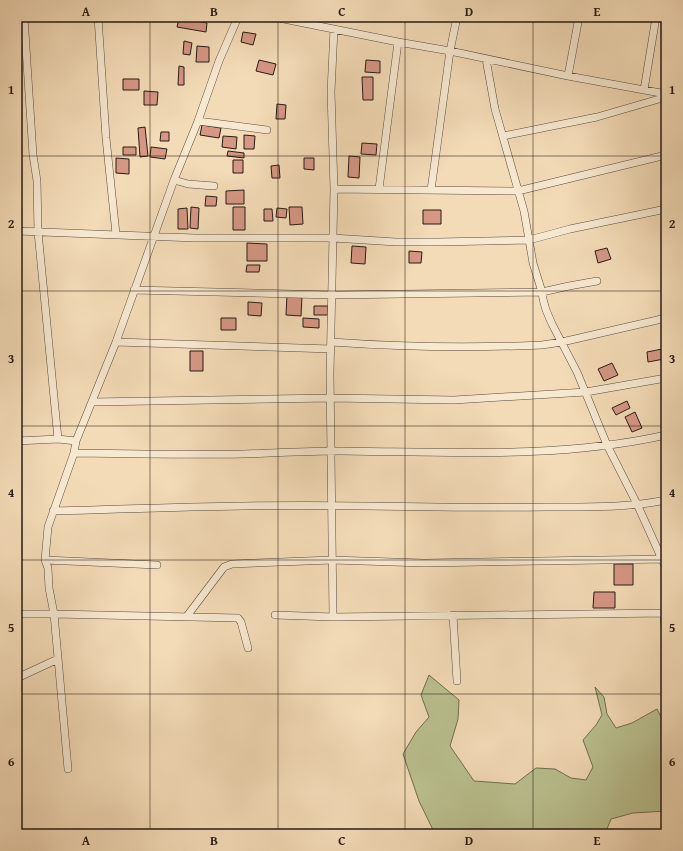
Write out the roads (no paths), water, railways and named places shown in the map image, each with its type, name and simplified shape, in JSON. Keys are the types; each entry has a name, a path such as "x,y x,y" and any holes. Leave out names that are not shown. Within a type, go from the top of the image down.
{"street":[{"path":"24,17 33,155 37,181 38,232 58,439"},
{"path":"98,17 106,138 116,234"},
{"path":"68,769 54,614 49,588 48,568 45,560 48,527 74,453 76,441 116,342 174,180 198,121 219,61 238,17"},
{"path":"274,17 644,90 666,96"},
{"path":"431,190 450,51 457,17"},
{"path":"568,76 579,17"},
{"path":"644,90 656,17"},
{"path":"333,617 331,346 334,189 331,92 334,29"},
{"path":"379,189 398,42"},
{"path":"486,59 495,109 524,211 536,276 542,292 546,310 577,372 607,445 664,560 666,568"},
{"path":"503,136 597,117 666,96"},
{"path":"198,121 268,130"},
{"path":"334,189 518,191 666,155"},
{"path":"174,180 188,184 214,186"},
{"path":"17,230 195,238 333,238 403,242 529,240 570,228 666,209"},
{"path":"134,290 332,295 542,292 597,281"},
{"path":"116,342 331,346 520,346 562,342 666,318"},
{"path":"92,402 331,398 454,400 586,392 666,378"},
{"path":"74,453 188,455 331,451 552,451 607,445 666,436"},
{"path":"17,441 58,439 76,441"},
{"path":"53,511 332,505 474,508 606,506 666,500"},
{"path":"45,560 157,565"},
{"path":"187,616 224,567 232,564 332,560 424,563 664,560"},
{"path":"275,615 333,617 665,613 666,646"},
{"path":"17,614 238,618 241,622 248,648"},
{"path":"453,615 458,681"},
{"path":"17,678 58,659"}]}
